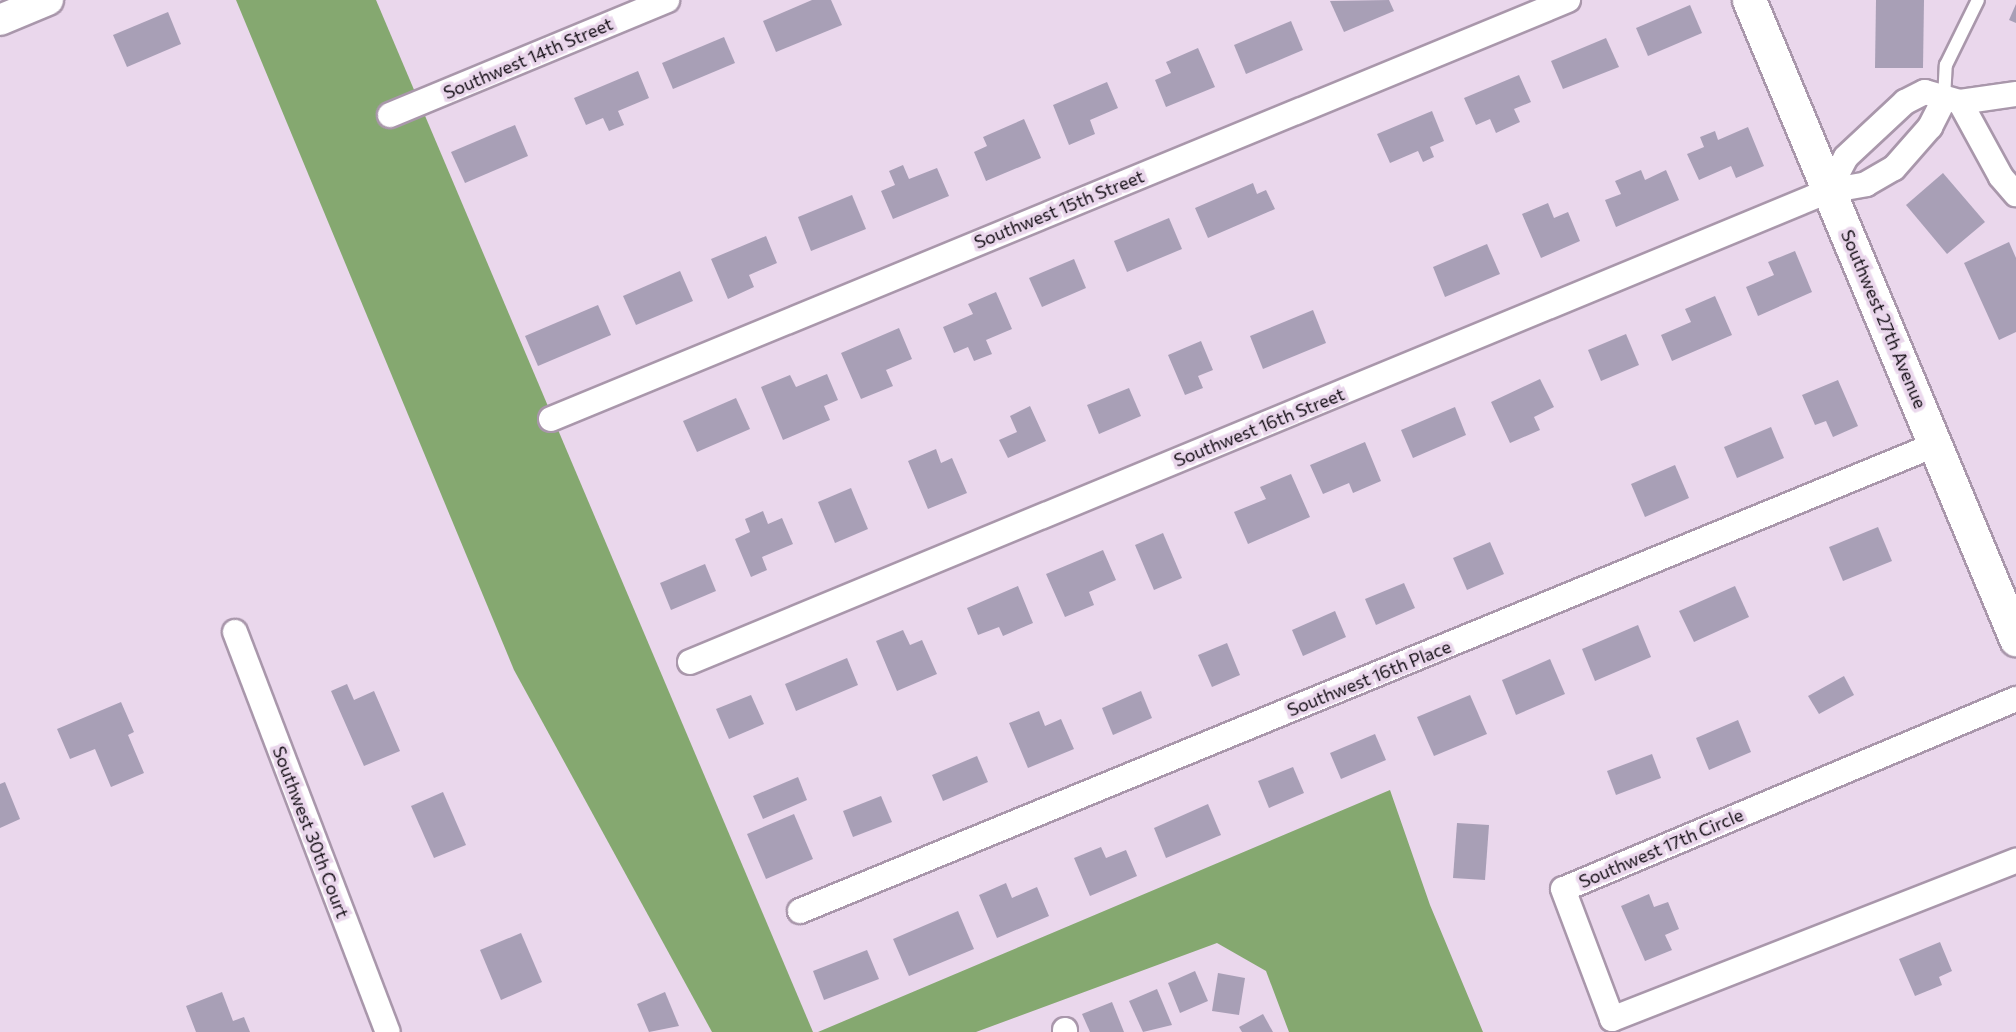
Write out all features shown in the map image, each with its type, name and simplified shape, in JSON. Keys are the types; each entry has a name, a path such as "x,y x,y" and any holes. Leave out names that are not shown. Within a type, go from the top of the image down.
{"main road":[{"name":"Southwest 27th Avenue","path":"1749,0 1937,444 2016,639"}],"street":[{"path":"0,20 48,0"},
{"name":"Southwest 14th Street","path":"390,115 667,0"},
{"name":"Southwest 15th Street","path":"551,419 1568,0"},
{"path":"1828,191 1846,157 1905,102 1925,92 1952,101 2016,94"},
{"path":"1952,101 2001,177 2016,194"},
{"name":"Southwest 16th Street","path":"690,662 1828,191 1866,184 1894,168 1952,101"},
{"path":"1885,121 1913,146"},
{"name":"Southwest 16th Place","path":"800,911 1937,444"},
{"name":"Southwest 30th Court","path":"235,632 388,1032"},
{"name":"Southwest 17th Circle","path":"2016,699 1563,889 1612,1019 2016,861"}],"lane":[{"path":"1952,101 1946,65 1978,0"}],"green space":[{"path":"236,0 376,0 813,1032 712,1032 514,670"},
{"path":"1390,790 1430,905 1483,1032 1289,1032 1266,971 1217,943 976,1032 818,1032"}],"building":[{"path":"812,0 831,0 842,25 776,52 763,21"},
{"path":"1389,0 1394,11 1344,32 1330,1"},
{"path":"1876,0 1924,0 1923,68 1875,68"},
{"path":"2016,4 2016,23 2009,20"},
{"path":"1690,5 1702,33 1648,56 1636,28"},
{"path":"168,12 181,44 127,67 113,35"},
{"path":"1291,21 1303,50 1246,74 1234,45"},
{"path":"724,37 735,63 673,89 662,63"},
{"path":"1606,38 1619,67 1563,89 1551,61"},
{"path":"1198,48 1215,87 1166,107 1155,80 1171,73 1166,62"},
{"path":"638,71 649,98 618,111 624,125 609,131 603,118 586,125 574,98"},
{"path":"1519,75 1531,102 1514,109 1520,122 1496,133 1490,119 1476,125 1464,98"},
{"path":"1107,82 1118,108 1090,120 1095,134 1069,145 1053,105"},
{"path":"1432,111 1444,141 1430,147 1434,157 1423,162 1418,151 1390,163 1377,134"},
{"path":"1024,119 1041,158 986,181 974,152 987,146 983,137"},
{"path":"515,125 528,156 465,183 451,152"},
{"path":"1748,127 1764,166 1736,178 1731,166 1699,180 1687,154 1704,147 1700,137 1715,131 1718,140"},
{"path":"903,165 909,179 937,168 949,196 893,219 881,191 895,185 889,171"},
{"path":"1641,170 1645,180 1666,170 1679,200 1616,227 1605,200 1621,194 1615,181"},
{"path":"1943,173 1985,222 1947,254 1906,205"},
{"path":"1253,183 1257,194 1266,190 1275,209 1208,238 1195,208"},
{"path":"852,195 866,229 811,251 798,217"},
{"path":"1548,203 1554,218 1568,212 1580,241 1541,258 1522,214"},
{"path":"1169,218 1182,249 1127,272 1114,241"},
{"path":"766,236 777,263 749,275 754,287 728,299 711,259"},
{"path":"2009,242 2016,258 2016,332 1999,340 1964,263"},
{"path":"1487,244 1500,274 1445,297 1433,267"},
{"path":"1795,251 1812,292 1758,316 1746,287 1774,275 1768,262"},
{"path":"1074,259 1086,288 1042,307 1029,278"},
{"path":"680,271 693,301 636,325 623,296"},
{"path":"996,292 1012,329 986,340 992,354 974,361 968,347 954,353 943,327 973,314 968,304"},
{"path":"1715,296 1732,335 1672,361 1661,335 1691,322 1685,309"},
{"path":"598,305 611,335 538,366 525,336"},
{"path":"1313,310 1326,343 1263,369 1250,336"},
{"path":"899,328 912,359 886,370 893,386 861,399 841,353"},
{"path":"1626,334 1639,365 1601,381 1588,350"},
{"path":"1201,341 1213,370 1198,376 1203,388 1185,395 1168,355"},
{"path":"827,374 838,400 824,406 830,420 783,440 761,387 790,375 796,387"},
{"path":"1540,379 1554,407 1534,417 1540,430 1510,443 1491,402"},
{"path":"1838,380 1858,426 1833,437 1826,421 1815,425 1802,395"},
{"path":"1129,388 1141,416 1099,434 1087,405"},
{"path":"736,398 750,429 697,452 683,421"},
{"path":"1030,406 1046,441 1008,458 999,440 1017,432 1010,416"},
{"path":"1455,407 1466,435 1413,458 1401,430"},
{"path":"1771,427 1784,458 1737,478 1724,447"},
{"path":"1365,442 1381,481 1353,493 1349,483 1323,494 1310,465"},
{"path":"936,449 941,463 952,458 967,493 928,509 908,461"},
{"path":"1675,465 1689,498 1645,517 1631,484"},
{"path":"1291,474 1310,517 1248,544 1234,512 1266,499 1260,487"},
{"path":"851,488 868,529 835,543 818,502"},
{"path":"763,511 768,524 782,518 793,544 762,557 767,570 751,577 735,539 750,532 745,519"},
{"path":"1878,527 1892,561 1843,581 1829,547"},
{"path":"1163,533 1182,578 1154,590 1135,545"},
{"path":"1490,542 1504,574 1467,590 1453,558"},
{"path":"1103,550 1116,580 1089,592 1094,605 1065,617 1046,574"},
{"path":"705,564 716,591 671,610 660,583"},
{"path":"1404,583 1415,608 1376,625 1365,599"},
{"path":"1018,586 1033,623 1003,636 999,627 978,635 967,608"},
{"path":"1735,586 1749,617 1694,642 1679,611"},
{"path":"1335,611 1346,637 1303,656 1292,630"},
{"path":"1638,625 1651,657 1595,681 1582,649"},
{"path":"903,630 910,645 922,640 937,674 897,691 876,641"},
{"path":"1227,643 1240,675 1212,687 1198,655"},
{"path":"847,658 858,685 796,711 785,684"},
{"path":"1550,659 1565,694 1516,715 1502,680"},
{"path":"1844,676 1854,695 1819,714 1808,696"},
{"path":"347,684 354,700 374,691 400,751 364,766 331,691"},
{"path":"1141,691 1152,718 1113,735 1102,708"},
{"path":"751,695 764,724 729,739 716,709"},
{"path":"1470,695 1487,734 1434,756 1417,717"},
{"path":"121,702 134,732 128,735 144,773 111,787 95,749 70,759 57,729"},
{"path":"1039,711 1045,726 1061,719 1074,749 1028,768 1009,723"},
{"path":"1738,720 1751,752 1709,770 1696,738"},
{"path":"1375,734 1386,760 1341,779 1330,753"},
{"path":"1652,754 1661,778 1616,795 1607,771"},
{"path":"977,756 988,782 943,801 932,775"},
{"path":"1293,767 1304,793 1269,808 1258,781"},
{"path":"798,777 807,800 763,819 753,796"},
{"path":"5,782 20,819 0,828 0,784"},
{"path":"443,792 466,845 434,858 411,806"},
{"path":"881,796 892,822 853,837 843,811"},
{"path":"1208,804 1221,835 1166,858 1154,828"},
{"path":"794,814 813,859 766,879 747,834"},
{"path":"1457,823 1489,825 1485,880 1453,878"},
{"path":"1101,847 1106,858 1126,850 1137,876 1090,896 1074,858"},
{"path":"1006,883 1012,898 1037,887 1049,916 997,938 979,895"},
{"path":"1649,894 1654,907 1668,902 1679,929 1665,935 1672,950 1645,961 1621,906"},
{"path":"958,911 974,949 909,976 893,939"},
{"path":"521,933 542,982 501,1000 480,950"},
{"path":"1940,942 1952,971 1939,977 1942,985 1915,996 1899,959"},
{"path":"867,950 879,979 824,1000 813,971"},
{"path":"1195,971 1208,1001 1180,1013 1168,983"},
{"path":"1218,973 1245,978 1239,1015 1212,1011"},
{"path":"1157,989 1172,1025 1143,1032 1129,1001"},
{"path":"222,992 233,1021 244,1017 250,1032 196,1032 186,1006"},
{"path":"665,992 679,1026 649,1032 637,1004"},
{"path":"1112,1002 1124,1032 1090,1032 1082,1014"},
{"path":"1263,1014 1273,1032 1242,1032 1239,1027"}]}
